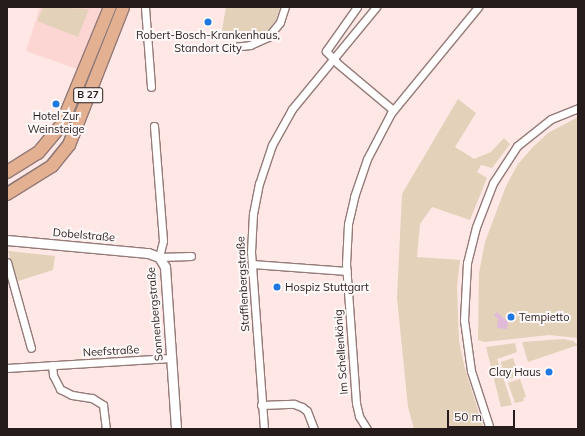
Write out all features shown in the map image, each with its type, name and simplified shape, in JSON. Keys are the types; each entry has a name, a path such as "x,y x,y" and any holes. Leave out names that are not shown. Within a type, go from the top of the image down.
{"main road":[{"name":"B 27","path":"7,172 38,153 61,126 110,7"},
{"name":"B 27","path":"7,194 52,166 68,144 123,7"}],"street":[{"path":"145,7 150,87"},
{"path":"232,47 255,44 268,37 280,22 285,7"},
{"path":"358,7 326,49 332,59 393,110"},
{"name":"Stafflenbergstraße","path":"264,429 261,405 252,264 254,204 268,154 292,109 376,7"},
{"name":"Im Schellenkönig","path":"367,429 356,403 347,270 347,237 354,197 367,159 393,110 478,7"},
{"path":"490,429 471,371 465,335 464,302 470,248 486,198 510,155 524,139 551,119 578,108"},
{"name":"Sonnenbergstraße","path":"154,126 163,241 159,257 165,267 176,429"},
{"name":"Dobelstraße","path":"7,240 148,253 159,257"},
{"path":"159,257 174,254 191,256"},
{"path":"7,262 31,348"},
{"path":"252,264 347,270"},
{"name":"Neefstraße","path":"7,368 171,358"},
{"path":"52,365 53,375 60,389 72,395 92,398 103,405 106,429"},
{"path":"261,405 294,404 302,407 307,411 314,429"}],"shaded area":[{"path":"40,7 102,7 77,69 26,51"},
{"path":"43,7 89,9 78,37 37,21"},
{"path":"226,7 280,7 276,20 268,30 245,42 221,36"},
{"path":"458,99 476,113 455,147 474,159 491,152 504,138 510,144 492,168 481,165 477,172 487,178 470,220 432,207 420,224 417,257 460,260 457,286 459,341 465,369 484,429 414,429 408,407 397,298 402,194"},
{"path":"578,117 578,338 549,335 485,342 478,340 479,273 485,242 506,186 518,164 533,147 548,133"},
{"path":"8,251 55,256 53,270 18,281"},
{"path":"497,312 508,322 507,329 497,328 498,319 494,315"},
{"path":"563,339 573,341 578,345 528,362 522,342"},
{"path":"515,343 517,352 497,359 512,405 501,407 486,347"},
{"path":"513,358 519,376 507,380 501,362"},
{"path":"520,379 526,397 523,398 524,401 515,403 508,383"}],"tram line":[{"path":"7,186 46,161 63,140 116,7"}],"place":[{"name":"Robert-Bosch-Krankenhaus, Standort City","path":"208,22"},
{"name":"Hotel Zur Weinsteige","path":"56,104"},
{"name":"Hospiz Stuttgart","path":"277,287"},
{"name":"Tempietto","path":"511,317"},
{"name":"Clay Haus","path":"549,372"}]}
